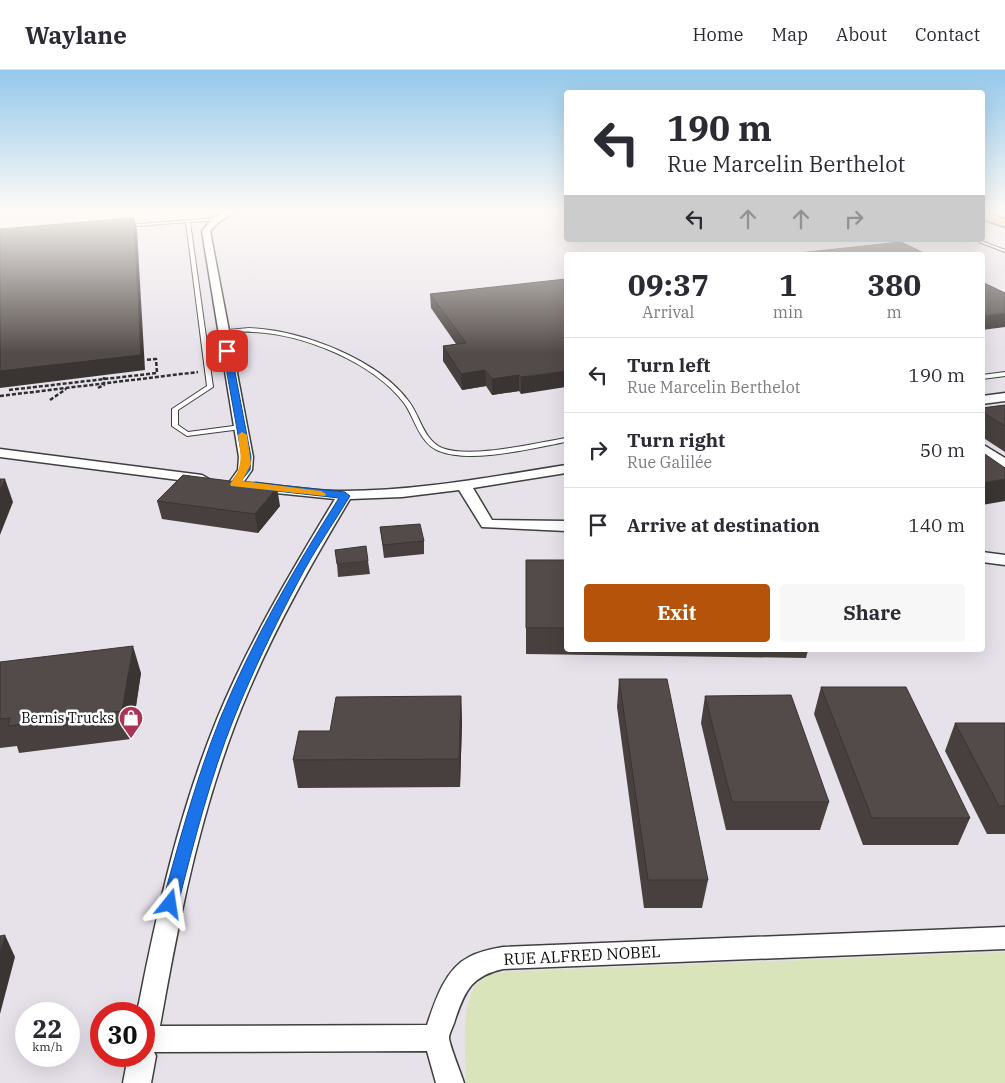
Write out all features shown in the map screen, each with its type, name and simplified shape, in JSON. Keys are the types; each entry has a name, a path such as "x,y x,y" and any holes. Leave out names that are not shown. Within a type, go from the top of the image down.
{"street":[{"path":"211,258 246,464 242,476 226,482"},
{"path":"985,400 1005,397"},
{"path":"985,450 1005,464"},
{"path":"0,452 345,496 395,494 464,486 564,469"},
{"path":"464,486 487,524 564,526"},
{"path":"151,1002 170,904 188,836 211,761 227,718 272,620 294,579 345,496"},
{"path":"985,557 1005,560"},
{"name":"RUE ALFRED NOBEL","path":"436,1038 452,995 463,977 478,964 503,958 1005,938"},
{"path":"155,1046 436,1038 450,1083"},
{"path":"137,1083 140,1067"}],"lane":[{"path":"193,258 210,387 174,410 176,426 187,434 241,427"},
{"path":"223,332 254,330 301,339 350,359 378,374 393,387 406,403 429,442 441,450 479,453 564,440"},
{"path":"985,377 1005,374"}],"path":[{"path":"9,390 157,373 156,359 145,360"},
{"path":"0,396 134,382 208,371"},
{"path":"132,375 134,382"},
{"path":"98,388 104,386 104,378"},
{"path":"50,400 67,388"}],"shaded area":[{"path":"0,258 564,258 564,652 985,652 985,258 1005,258 1005,1083 0,1083"}],"green space":[{"path":"1005,952 1005,1083 466,1083 465,1024 467,1009 477,983 493,974 503,972"}],"building":[{"path":"0,258 136,258 141,355 0,371"},
{"path":"564,279 564,371 492,379 485,370 461,374 443,346 466,343 430,294"},
{"path":"985,283 1005,293 1005,313 985,316"},
{"path":"1005,405 1005,426 985,414 985,408"},
{"path":"985,454 1005,468 1005,479 985,482"},
{"path":"183,475 277,487 255,514 157,501"},
{"path":"0,479 5,479 0,491"},
{"path":"420,524 424,541 383,545 380,527"},
{"path":"366,546 368,561 337,564 335,550"},
{"path":"526,560 564,560 564,628 526,628"},
{"path":"133,646 122,711 8,726 10,718 0,719 0,662"},
{"path":"619,679 667,679 708,880 648,880"},
{"path":"821,687 906,687 970,818 872,818"},
{"path":"791,695 829,802 732,802 705,696"},
{"path":"461,696 459,759 293,760 299,731 330,731 336,697"},
{"path":"955,723 1005,723 1005,806 999,806"},
{"path":"5,935 0,952 0,936"}],"slow traffic":[{"path":"242,435 246,464 242,476 235,484 321,494"}],"place":[{"name":"Bernis Trucks","path":"131,739"}],"route":[{"path":"170,904 188,836 211,761 227,718 272,620 312,548 345,496 235,484 245,470 246,457 227,351"}]}
